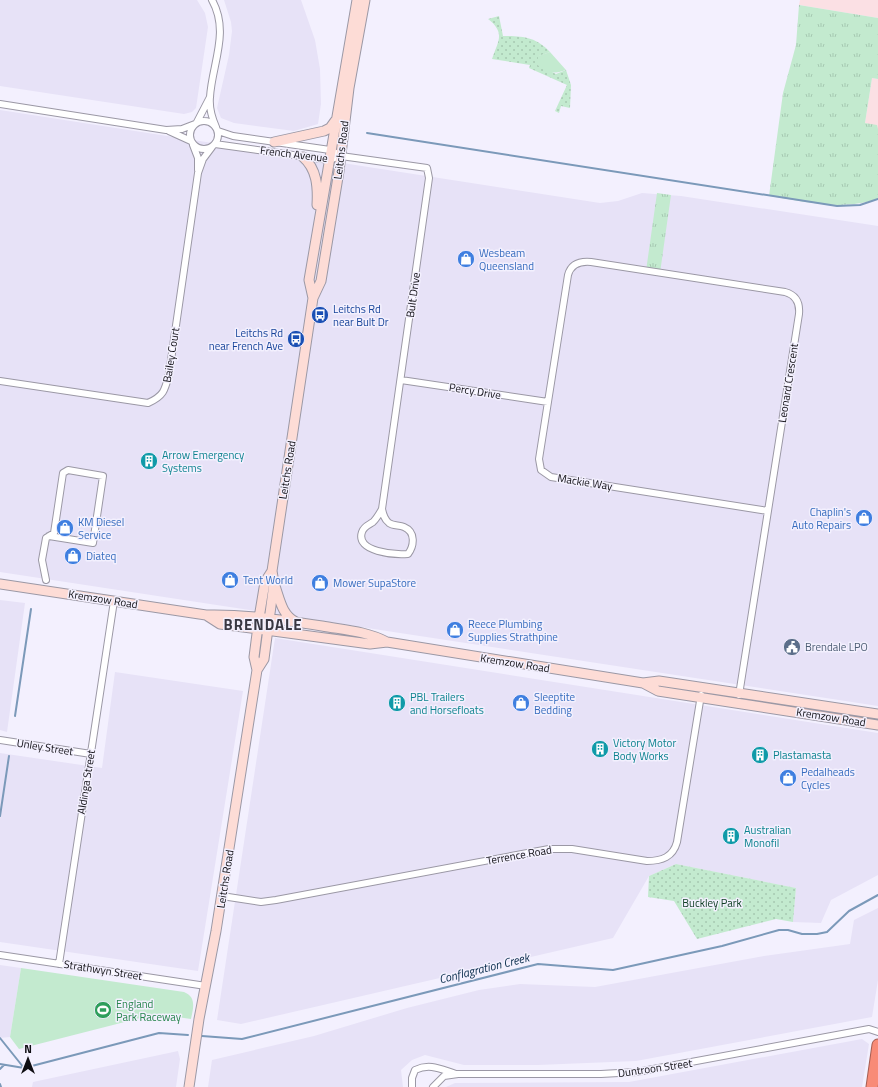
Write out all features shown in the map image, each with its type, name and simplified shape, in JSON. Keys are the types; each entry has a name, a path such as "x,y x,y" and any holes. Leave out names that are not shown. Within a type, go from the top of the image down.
{"highway":[{"path":"872,1087 878,1045"}],"street":[{"path":"192,143 190,132 210,97 220,29 217,10 212,0"},
{"name":"Leitchs Road","path":"313,298 308,280 357,0"},
{"name":"Leitchs Road","path":"257,670 264,659 274,583 272,571 313,298 321,281 341,156 349,88 365,0"},
{"path":"166,130 204,150 214,145 218,135 210,97"},
{"path":"0,104 166,130 182,129 196,123 208,122 217,129"},
{"path":"274,142 324,131 330,128 336,120"},
{"name":"French Avenue","path":"217,129 233,136 330,150 341,156"},
{"name":"Bailey Court","path":"0,381 148,403 160,398 166,388 169,374 198,173 198,158 192,143"},
{"name":"French Avenue","path":"214,145 329,160 341,156"},
{"name":"Bailey Court","path":"198,173 203,159 214,145"},
{"name":"Bult Drive","path":"341,156 427,168 429,178 402,380 382,509"},
{"path":"303,157 312,165 316,179 318,197 316,240"},
{"name":"Leonard Crescent","path":"574,265 580,262 591,262 785,292 797,300 799,305 799,314 738,703"},
{"name":"Mackie Way","path":"574,265 568,275 539,462 541,470 547,475 768,511"},
{"name":"Percy Drive","path":"402,380 548,402"},
{"path":"46,580 42,560 46,538 49,536 54,533 63,473 68,470 103,476 93,543 49,536"},
{"path":"382,509 383,517 388,522 404,527 410,532 413,540 412,548 408,554 399,555 370,549 364,545 361,540 361,532 365,526 378,517 382,509"},
{"name":"Leitchs Road","path":"189,1087 222,896 257,670 254,657 259,618 265,582 272,571"},
{"path":"274,583 282,608 290,619 298,622"},
{"name":"Kremzow Road","path":"0,584 206,615 222,614 298,622 372,634 387,642"},
{"name":"Aldinga Street","path":"59,964 114,601"},
{"name":"Kremzow Road","path":"206,615 220,624 370,644 387,642 643,683 659,681 878,714"},
{"name":"Kremzow Road","path":"643,683 658,691 878,725"},
{"name":"Terrence Road","path":"222,896 251,901 268,901 557,849 647,861 662,860 672,853 677,842 702,688"},
{"name":"Unley Street","path":"0,740 91,754"},
{"name":"Strathwyn Street","path":"0,955 206,986"},
{"name":"Duntroon Street","path":"434,1087 434,1084 444,1076 458,1074 602,1074 637,1072 869,1029 878,1032"},
{"path":"412,1087 412,1078 415,1070 423,1066 433,1065 458,1074"}],"shaded area":[{"path":"0,0 197,0 205,13 208,27 196,108 192,112 184,114 0,86"},
{"path":"224,0 301,0 315,40 320,69 321,104 318,124 294,131 234,123 221,118 217,108 229,55 232,31 231,22"},
{"path":"800,0 878,0 878,18 799,5"},
{"path":"872,78 878,79 878,129 865,123"},
{"path":"0,110 600,203 618,201 642,193 681,196 878,226 878,706 0,572"},
{"path":"0,600 25,603 7,732 0,730"},
{"path":"275,638 878,733 878,875 831,900 821,923 793,922 796,888 676,864 649,876 613,938 241,1024 217,1020"},
{"path":"115,672 243,691 198,971 0,942 0,753 102,768"},
{"path":"878,908 878,980 872,1017 636,1061 538,1065 464,1065 425,1055 412,1060 401,1070 403,1087 208,1087 212,1060 314,1036 407,1008 479,990 520,984 595,987 764,956 850,944 854,920"},
{"path":"0,965 21,968 10,1037 0,1038"},
{"path":"862,1039 869,1044 862,1087 446,1087 455,1083 629,1082"},
{"path":"178,1051 180,1059 176,1087 32,1087 33,1082"}],"green space":[{"path":"799,5 878,18 878,79 872,78 865,123 877,125 878,129 878,199 864,203 837,205 811,203 769,196 783,93 796,45"},
{"path":"499,16 503,36 529,38 540,43 550,52 539,56 538,65 556,74 566,70 571,85 570,108 561,106 559,113 555,111 567,85 529,68 530,65 492,59 498,42 499,33 494,24 488,19"},
{"path":"550,52 566,70 548,72 538,65 538,56"},
{"path":"657,193 671,195 660,273 646,271"},
{"name":"Buckley Park","path":"676,864 796,888 793,922 776,919 697,939 674,901 648,897 649,876"},
{"name":"England Park Raceway","path":"21,968 184,992 191,997 192,1000 193,1007 191,1019 156,1014 19,1049 10,1037"}],"waterway":[{"path":"367,133 837,206 860,205 878,199"},
{"path":"15,716 31,609"},
{"path":"0,816 9,756"},
{"name":"Conflagration Creek","path":"202,1036 242,1039 538,964 613,970 722,946 779,930 788,930 802,934 827,932 849,911 878,895"},
{"name":"Conflagration Creek","path":"0,1064 24,1068 159,1033 188,1035"},
{"path":"0,1038 24,1068"},
{"name":"Conflagration Creek","path":"0,1069 4,1065"}],"place":[{"name":"Wesbeam Queensland","path":"466,259"},
{"name":"Leitchs Rd near Bult Dr","path":"320,315"},
{"name":"Leitchs Rd near French Ave","path":"296,339"},
{"name":"Arrow Emergency Systems","path":"149,461"},
{"name":"Chaplin's Auto Repairs","path":"864,518"},
{"name":"KM Diesel Service","path":"65,528"},
{"name":"Diateq","path":"73,556"},
{"name":"Tent World","path":"230,580"},
{"name":"Mower SupaStore","path":"320,583"},
{"name":"Reece Plumbing Supplies Strathpine","path":"455,630"},
{"name":"Brendale LPO","path":"792,647"},
{"name":"PBL Trailers and Horsefloats","path":"397,703"},
{"name":"Sleeptite Bedding","path":"521,703"},
{"name":"Victory Motor Body Works","path":"600,749"},
{"name":"Plastamasta","path":"760,755"},
{"name":"Pedalheads Cycles","path":"788,778"},
{"name":"Australian Monofil","path":"731,836"},
{"name":"England Park Raceway","path":"103,1010"}],"district":[{"name":"BRENDALE","path":"263,624"}]}
